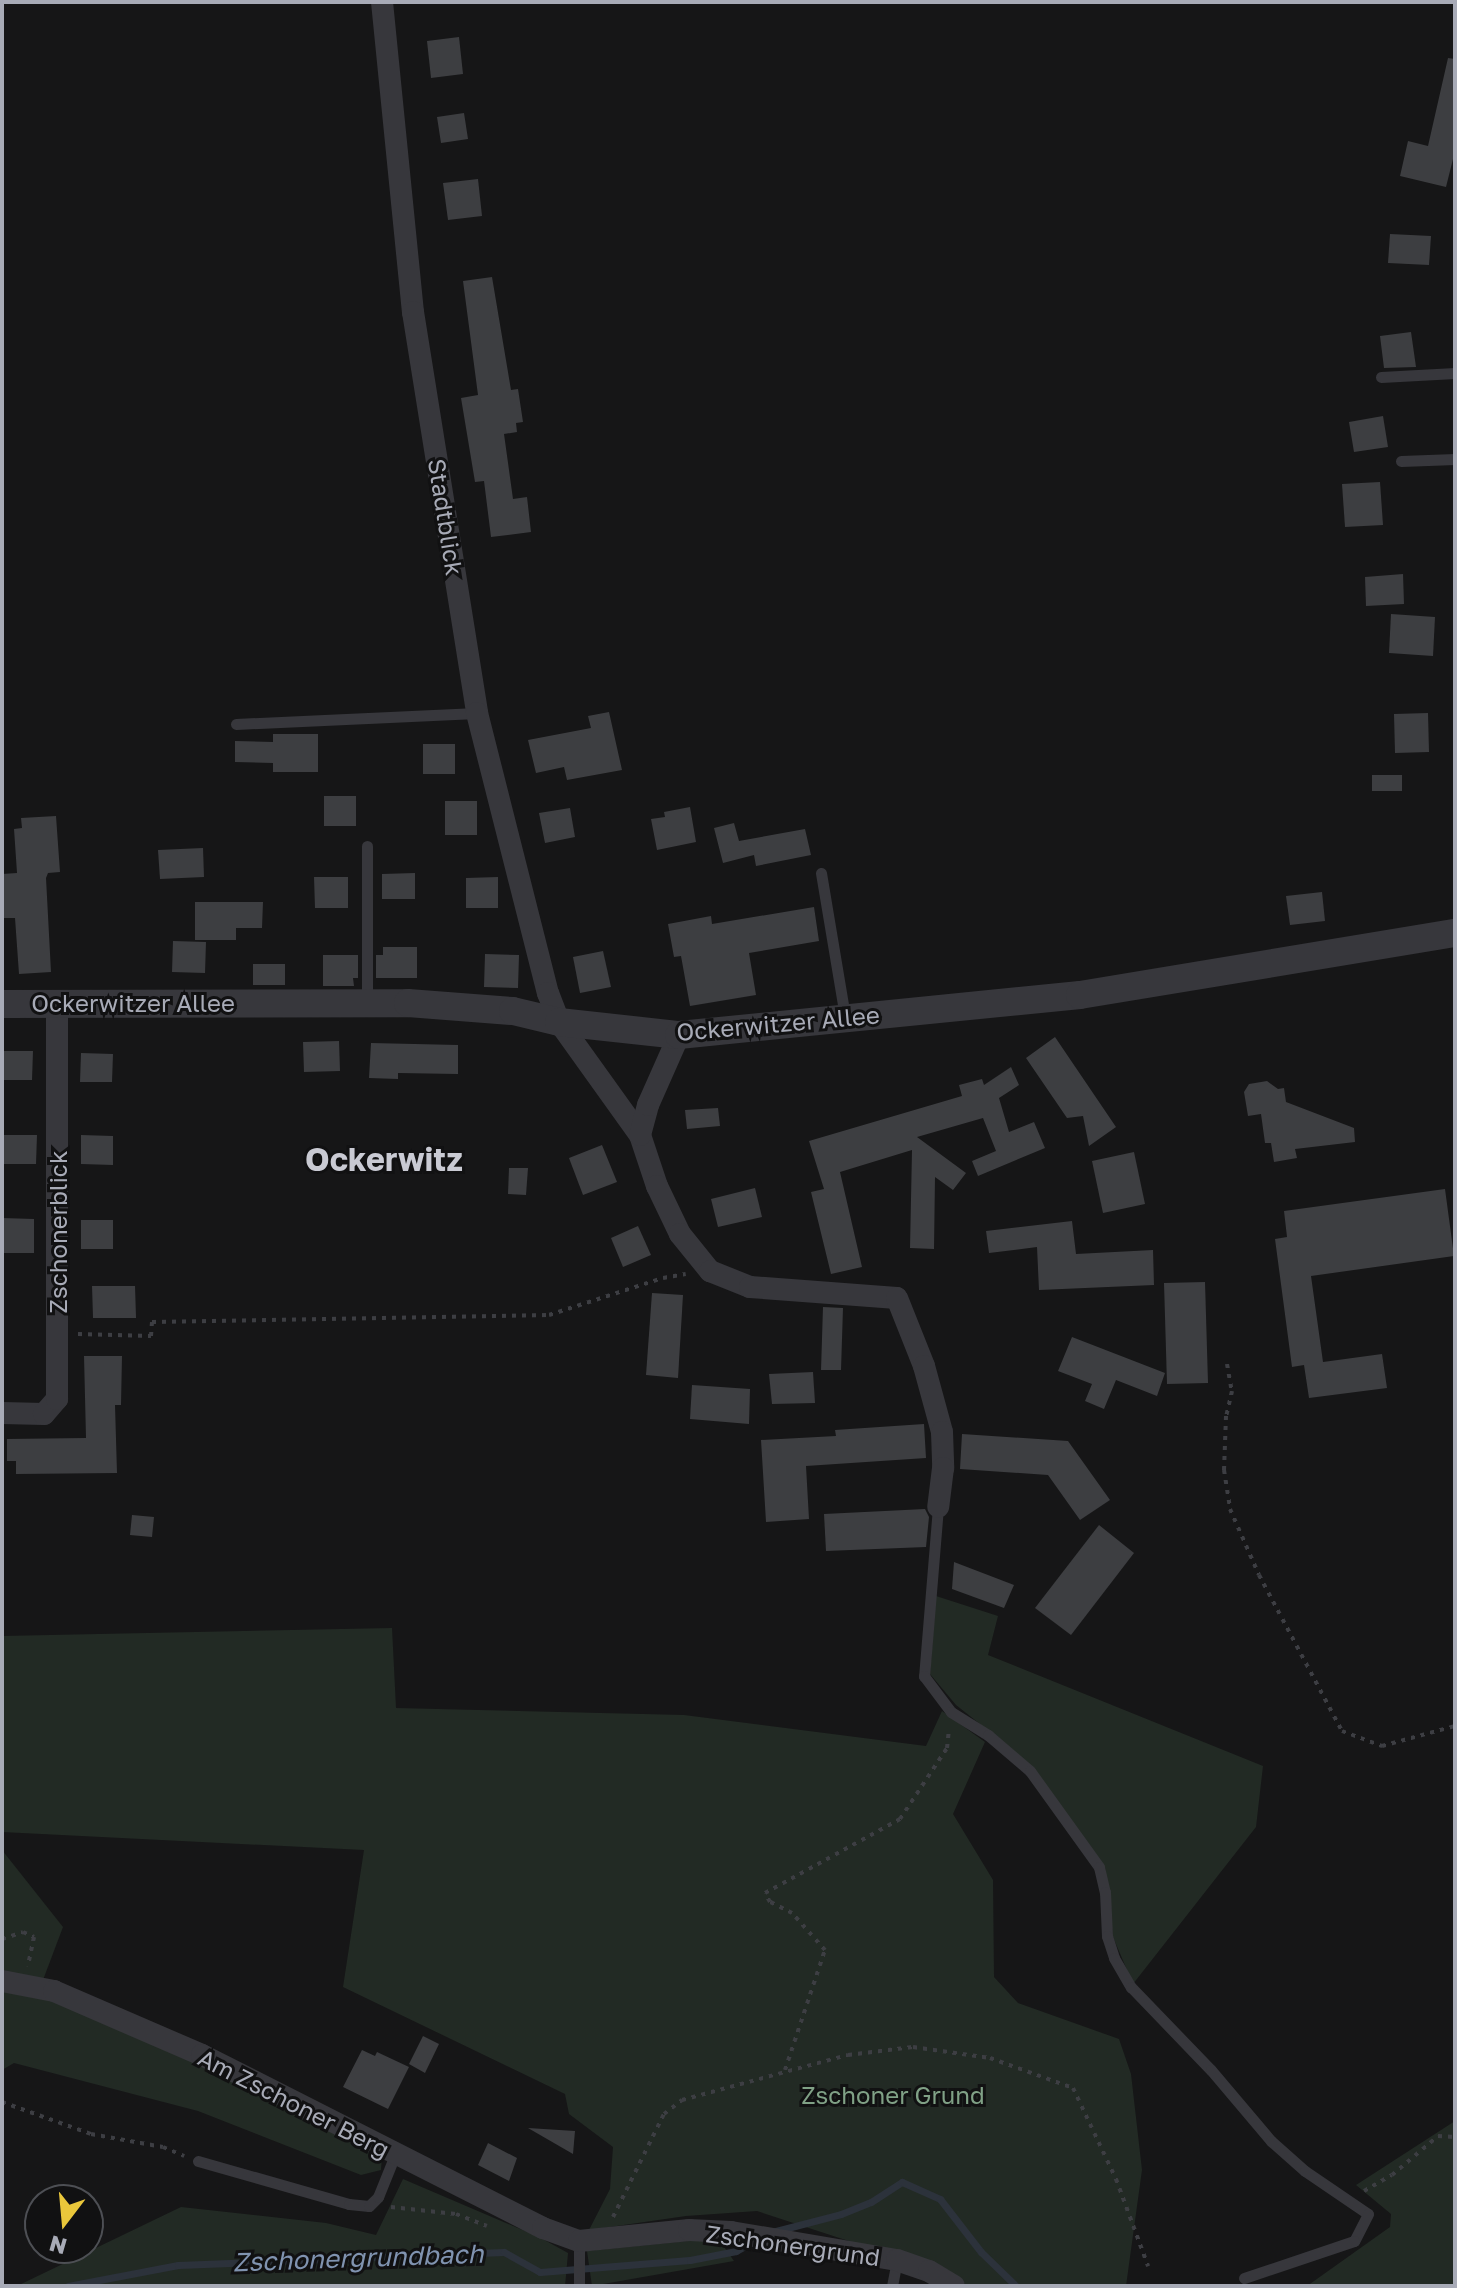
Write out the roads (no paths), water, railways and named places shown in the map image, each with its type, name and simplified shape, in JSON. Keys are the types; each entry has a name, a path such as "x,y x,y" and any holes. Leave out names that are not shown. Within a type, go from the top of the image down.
{"street":[{"name":"Stadtblick","path":"382,2 413,312 477,713 548,993 559,1022 640,1135 657,1186 680,1234 710,1271 750,1287 897,1298 924,1366 942,1432 943,1468 938,1507"},
{"name":"Ockerwitzer Allee","path":"2,1004 367,1003 513,1011 559,1022 679,1035 1080,995 1455,933"},
{"name":"Zschonerblick","path":"2,1413 44,1414 57,1399 57,1003"},
{"path":"640,1135 648,1105 679,1035"},
{"name":"Am Zschoner Berg","path":"13,1982 54,1991 293,2098 395,2155 543,2228 578,2251"},
{"name":"Zschonergrund","path":"578,2251 689,2230 742,2234 897,2260 929,2271 954,2286"}],"lane":[{"path":"1381,377 1455,373"},
{"path":"1401,461 1455,459"},
{"path":"236,724 477,713"},
{"path":"367,846 367,1003"},
{"path":"821,873 845,1017"},
{"path":"938,1507 924,1676 951,1712 988,1735 1030,1771 1099,1867 1105,1892 1107,1936 1114,1958 1131,1987 1211,2070 1271,2141 1305,2171 1368,2214 1354,2241 1244,2278"},
{"path":"198,2161 349,2204 369,2206 378,2197 395,2155"},
{"path":"578,2251 579,2284"},
{"path":"892,2286 897,2260"}],"waterway":[{"name":"Zschonergrundbach","path":"772,2232 841,2214 871,2202 902,2182 940,2199 981,2252 1016,2286"},
{"name":"Zschonergrundbach","path":"68,2286 178,2265 504,2252 540,2272 690,2260 736,2251 754,2241"}],"district":[{"name":"Ockerwitz","path":"384,1159"}],"park label":[{"name":"Zschoner Grund","path":"893,2095"}]}
